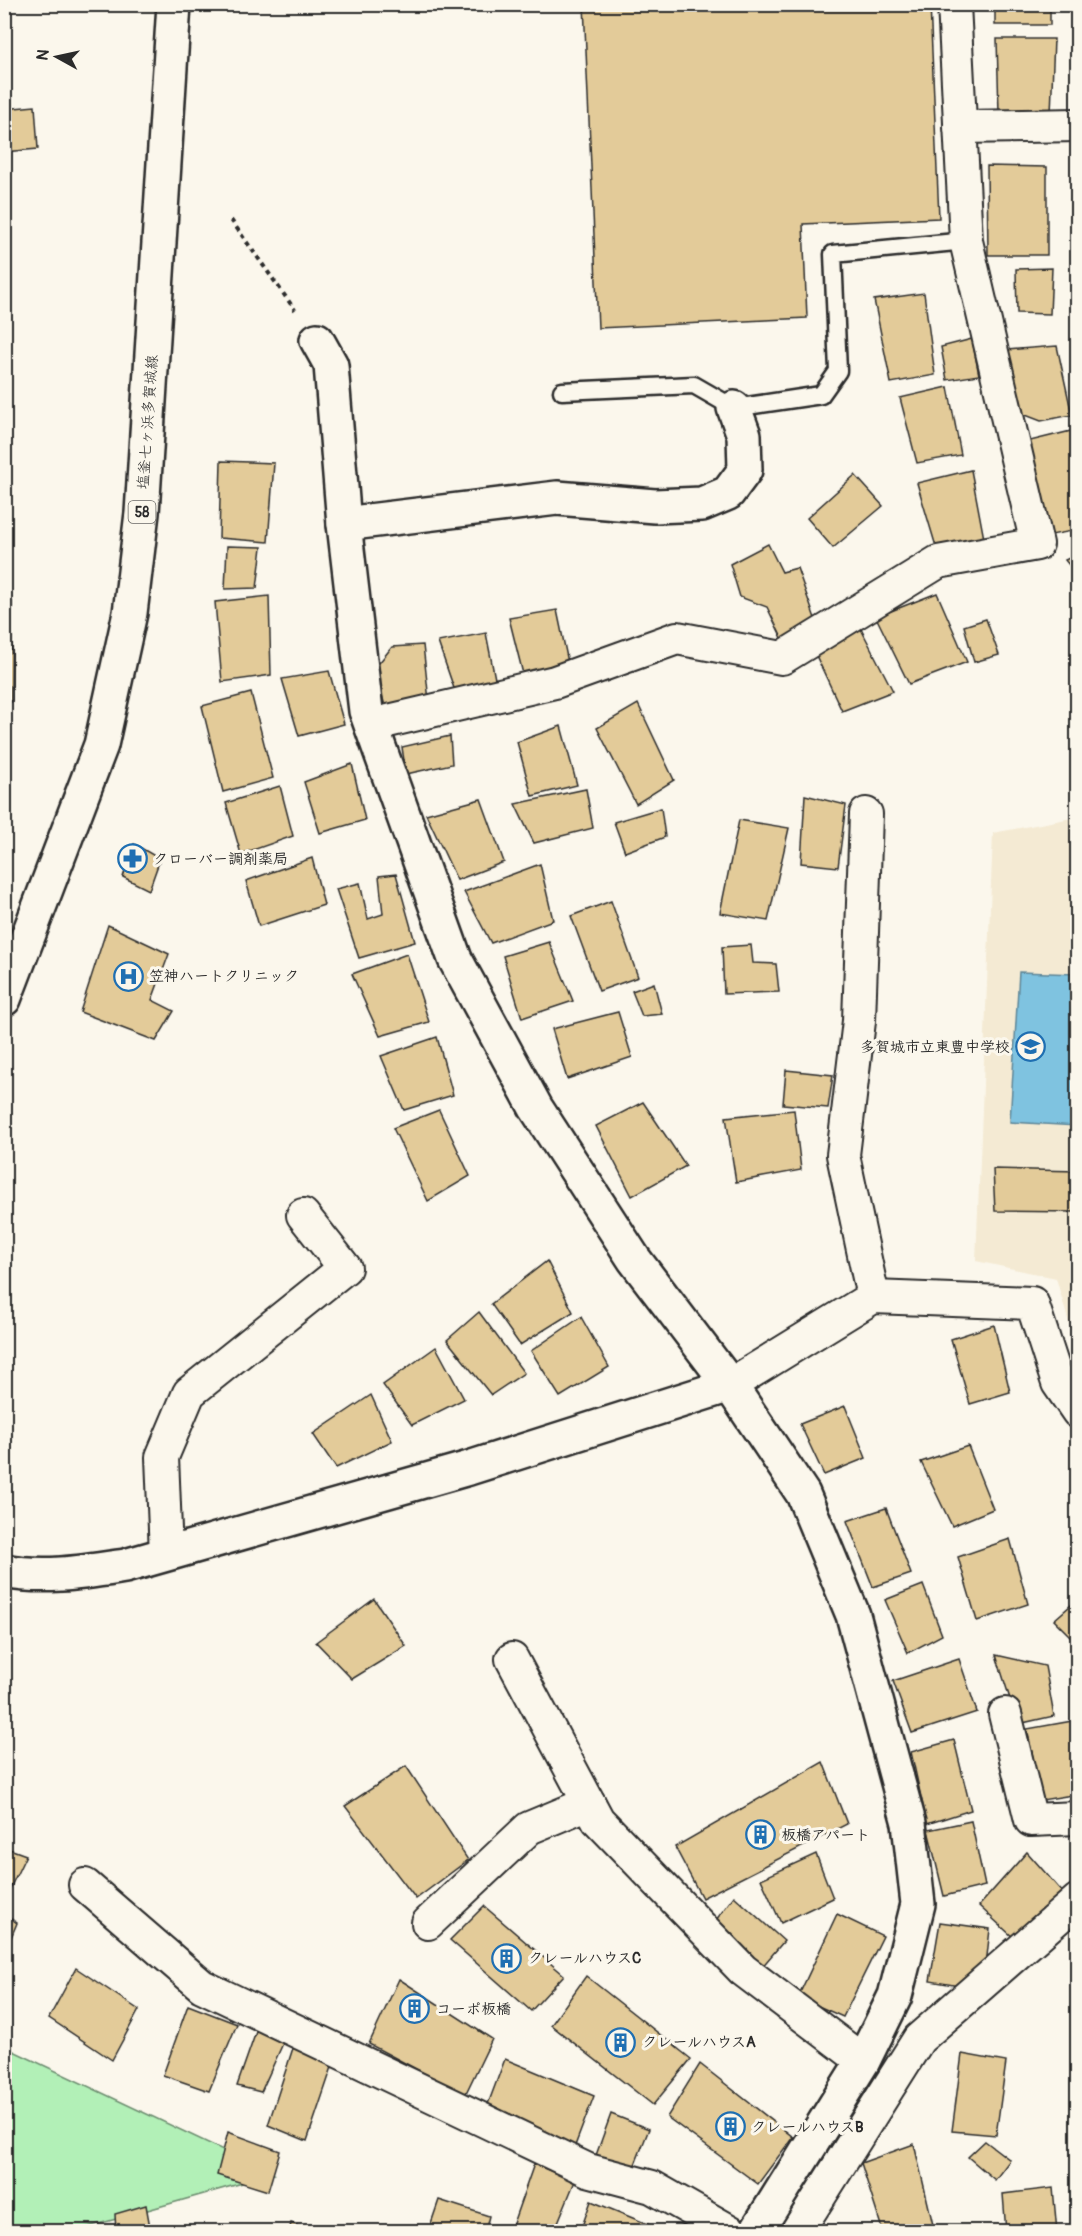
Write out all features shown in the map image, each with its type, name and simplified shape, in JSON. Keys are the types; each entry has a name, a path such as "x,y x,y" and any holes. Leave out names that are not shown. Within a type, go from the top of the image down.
{"street":[{"name":"塩釜七ヶ浜多賀城線","path":"4,999 101,745 130,614 142,513 174,4"},
{"path":"371,725 555,682 677,638 782,658 938,562 1037,544 966,241 954,4"},
{"path":"960,127 1077,125"},
{"path":"317,340 331,365 344,524 366,711 455,959 536,1108 634,1259 730,1385 803,1494 854,1615 909,1823 918,1904 895,1996 862,2061 756,2232"},
{"path":"344,524 557,498 655,506 702,504 728,493 745,470 744,435 734,408"},
{"path":"866,814 859,1020 843,1155 873,1297"},
{"path":"166,1554 162,1457 189,1393 345,1268 303,1215"},
{"path":"4,1571 18,1574 66,1575 125,1566 469,1468 730,1385 873,1297 1032,1303 1058,1383 1077,1412"},
{"path":"512,1659 598,1820 743,1970 862,2061"},
{"path":"1005,1714 1031,1820 1077,1818"},
{"path":"428,1923 529,1828 589,1803"},
{"path":"85,1885 202,1986 588,2170 652,2187 731,2232"},
{"path":"797,2232 919,2040 1077,1900"}],"lane":[{"path":"562,391 694,386 734,408 821,396 838,371 833,254 966,241"}],"path":[{"path":"231,220 317,340"}],"shaded area":[{"name":"多賀城市立東豊中学校","path":"1077,817 1077,1351 1056,1278 976,1261 993,833"}],"green space":[{"path":"5,2047 274,2174 74,2231 5,2232"}],"water":[{"path":"1019,972 1077,974 1077,1126 1010,1122"}],"building":[{"path":"584,4 930,4 939,218 803,224 807,318 598,328"},
{"path":"995,4 1050,4 1050,25 995,25"},
{"path":"997,39 1054,39 1051,113 999,113"},
{"path":"35,106 38,149 4,152 4,109"},
{"path":"987,166 1047,167 1047,255 988,255"},
{"path":"1052,268 1050,314 1017,313 1016,269"},
{"path":"924,293 935,375 891,383 874,300"},
{"path":"972,339 979,375 947,380 941,347"},
{"path":"1057,346 1072,415 1041,421 1015,411 1007,350"},
{"path":"948,387 961,455 917,463 900,398"},
{"path":"1071,431 1078,453 1078,530 1051,535 1026,442"},
{"path":"221,461 274,463 268,542 219,538"},
{"path":"971,470 985,544 937,550 917,483"},
{"path":"855,475 883,506 833,548 807,518"},
{"path":"768,544 782,572 797,568 817,624 783,640 767,607 740,597 730,564"},
{"path":"227,546 262,547 257,588 225,589"},
{"path":"1078,554 1078,576 1065,560"},
{"path":"937,593 967,662 909,684 876,617"},
{"path":"269,596 271,675 222,682 215,602"},
{"path":"4,601 12,602 11,702 4,702"},
{"path":"557,610 569,667 524,678 509,618"},
{"path":"986,619 999,655 974,662 964,626"},
{"path":"860,627 893,691 842,711 813,649"},
{"path":"486,633 496,684 456,694 438,642"},
{"path":"423,645 429,701 386,710 375,668 392,647"},
{"path":"329,671 344,724 299,736 282,679"},
{"path":"251,693 273,778 223,792 202,706"},
{"path":"638,704 674,780 636,804 597,728"},
{"path":"561,726 577,785 532,796 517,742"},
{"path":"450,736 452,764 406,774 402,747"},
{"path":"352,764 365,820 320,833 304,782"},
{"path":"280,786 293,836 241,854 226,803"},
{"path":"586,789 593,828 534,843 515,804"},
{"path":"805,795 846,805 838,867 801,863"},
{"path":"481,799 504,862 457,880 426,814"},
{"path":"661,808 665,837 625,852 614,822"},
{"path":"739,820 789,828 768,921 720,913"},
{"path":"134,844 160,859 149,890 123,877"},
{"path":"312,858 324,905 259,926 246,881"},
{"path":"540,864 553,920 491,943 464,892"},
{"path":"396,874 415,942 359,958 336,889 360,883 368,919 383,914 379,876"},
{"path":"611,901 638,977 599,991 571,916"},
{"path":"108,925 169,954 152,1000 174,1011 156,1041 80,1012"},
{"path":"549,942 573,1001 522,1018 503,956"},
{"path":"751,945 753,963 776,964 779,992 724,994 722,947"},
{"path":"407,954 429,1022 380,1036 352,974"},
{"path":"654,983 662,1014 642,1016 632,991"},
{"path":"618,1012 632,1057 567,1079 552,1029"},
{"path":"437,1037 453,1095 404,1110 381,1056"},
{"path":"786,1070 833,1075 828,1108 783,1104"},
{"path":"643,1102 686,1166 632,1196 596,1126"},
{"path":"439,1110 470,1176 428,1201 393,1128"},
{"path":"794,1110 801,1170 736,1182 726,1117"},
{"path":"993,1169 1078,1171 1078,1212 995,1211"},
{"path":"547,1261 573,1312 520,1345 491,1304"},
{"path":"479,1312 524,1373 491,1395 447,1340"},
{"path":"581,1317 609,1367 560,1397 531,1351"},
{"path":"994,1325 1010,1392 970,1404 951,1339"},
{"path":"436,1347 464,1399 412,1425 383,1385"},
{"path":"371,1395 392,1441 336,1468 313,1434"},
{"path":"845,1406 866,1458 824,1475 800,1424"},
{"path":"968,1446 993,1509 952,1526 921,1462"},
{"path":"886,1508 911,1574 873,1587 847,1521"},
{"path":"1010,1539 1028,1604 977,1621 958,1557"},
{"path":"923,1585 942,1635 908,1653 885,1600"},
{"path":"374,1599 406,1646 352,1679 316,1642"},
{"path":"1078,1599 1078,1644 1054,1620"},
{"path":"996,1655 1045,1666 1054,1716 1018,1724"},
{"path":"959,1659 977,1712 912,1733 893,1681"},
{"path":"1078,1720 1078,1794 1042,1800 1027,1729"},
{"path":"954,1740 971,1810 927,1824 911,1752"},
{"name":"板橋アパート","path":"823,1762 847,1824 702,1898 675,1847"},
{"path":"406,1766 468,1860 416,1899 345,1806"},
{"path":"971,1821 985,1886 944,1896 928,1830"},
{"path":"4,1847 26,1855 4,1901"},
{"path":"1027,1852 1064,1894 1015,1939 979,1906"},
{"path":"816,1854 833,1898 781,1923 761,1879"},
{"path":"734,1896 784,1941 761,1968 713,1924"},
{"name":"クレールハウスC","path":"484,1906 564,1975 531,2011 450,1940"},
{"path":"4,1914 17,1923 4,1954"},
{"path":"837,1914 883,1936 843,2017 798,1997"},
{"path":"940,1922 990,1929 986,1965 965,1987 930,1981"},
{"path":"76,1968 139,2010 112,2060 49,2018"},
{"name":"クレールハウスA","path":"586,1976 691,2059 653,2105 551,2025"},
{"name":"コーポ板橋","path":"399,1979 492,2039 465,2095 369,2044"},
{"path":"188,2005 237,2024 209,2091 163,2075"},
{"path":"257,2029 285,2039 261,2092 237,2086"},
{"path":"293,2048 333,2064 307,2141 268,2125"},
{"path":"962,2054 1006,2062 996,2135 952,2131"},
{"name":"コーポ板橋","path":"505,2059 594,2096 573,2151 485,2112"},
{"name":"クレールハウスB","path":"700,2064 793,2137 758,2184 667,2117"},
{"path":"611,2114 649,2129 632,2172 595,2158"},
{"path":"228,2132 280,2151 268,2191 217,2175"},
{"path":"985,2141 1010,2160 995,2180 968,2157"},
{"path":"914,2144 933,2225 903,2232 883,2232 861,2163"},
{"path":"534,2164 575,2181 554,2232 510,2232"},
{"path":"1053,2188 1057,2232 1006,2232 1003,2194"},
{"path":"439,2200 489,2216 485,2232 428,2232"},
{"path":"591,2201 667,2232 580,2232"},
{"path":"146,2205 150,2227 132,2232 116,2232 115,2214"},
{"path":"291,2223 314,2232 289,2232"}],"place":[{"name":"クローバー調剤薬局","path":"132,859"},
{"name":"笠神ハートクリニック","path":"128,976"},
{"name":"多賀城市立東豊中学校","path":"1031,1047"},
{"name":"板橋アパート","path":"760,1835"},
{"name":"クレールハウスC","path":"507,1958"},
{"name":"コーポ板橋","path":"415,2009"},
{"name":"クレールハウスA","path":"621,2042"},
{"name":"クレールハウスB","path":"730,2127"}]}
